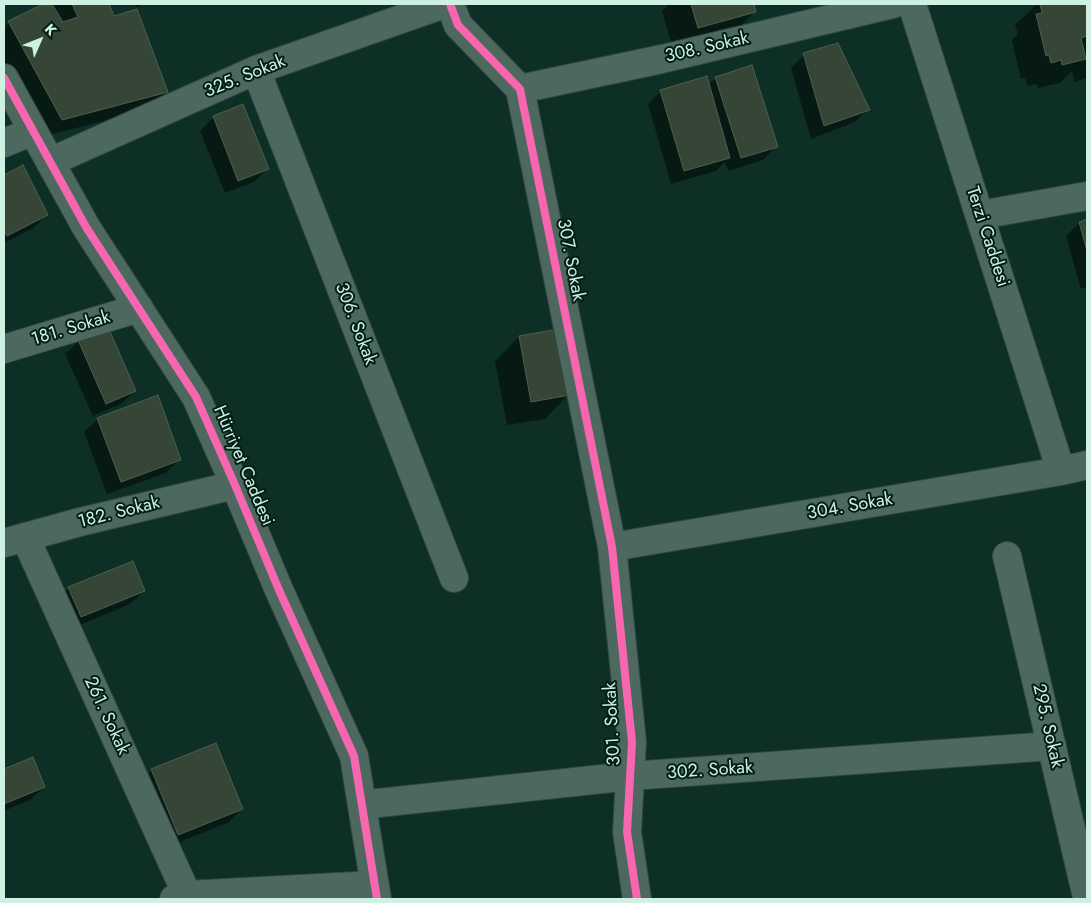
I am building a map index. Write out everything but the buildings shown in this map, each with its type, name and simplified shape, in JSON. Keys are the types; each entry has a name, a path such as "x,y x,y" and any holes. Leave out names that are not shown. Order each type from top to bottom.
{"street":[{"name":"325. Sokak","path":"50,162 256,70 444,4"},
{"path":"450,4 458,25 520,89"},
{"name":"308. Sokak","path":"520,89 662,59 893,4"},
{"name":"Terzi Caddesi","path":"912,4 1061,471"},
{"name":"306. Sokak","path":"256,70 454,578"},
{"name":"Hürriyet Caddesi","path":"4,78 86,228 196,397 279,590 354,756 376,892"},
{"name":"307. Sokak","path":"520,89 612,548"},
{"path":"4,143 33,131"},
{"path":"980,215 1087,196"},
{"name":"181. Sokak","path":"4,349 139,308"},
{"name":"304. Sokak","path":"612,548 1087,465"},
{"name":"182. Sokak","path":"14,540 80,522 235,485"},
{"name":"261. Sokak","path":"14,540 180,897"},
{"name":"301. Sokak","path":"612,548 632,742 627,832 637,899"},
{"name":"295. Sokak","path":"1007,556 1087,897"},
{"name":"302. Sokak","path":"369,804 630,776 1052,746"},
{"path":"180,897 376,892"}],"cycle path":[{"path":"450,4 458,25 520,89 612,547 632,742 627,832 637,899"},
{"path":"4,78 86,227 196,397 279,590 354,756 377,899"}]}
